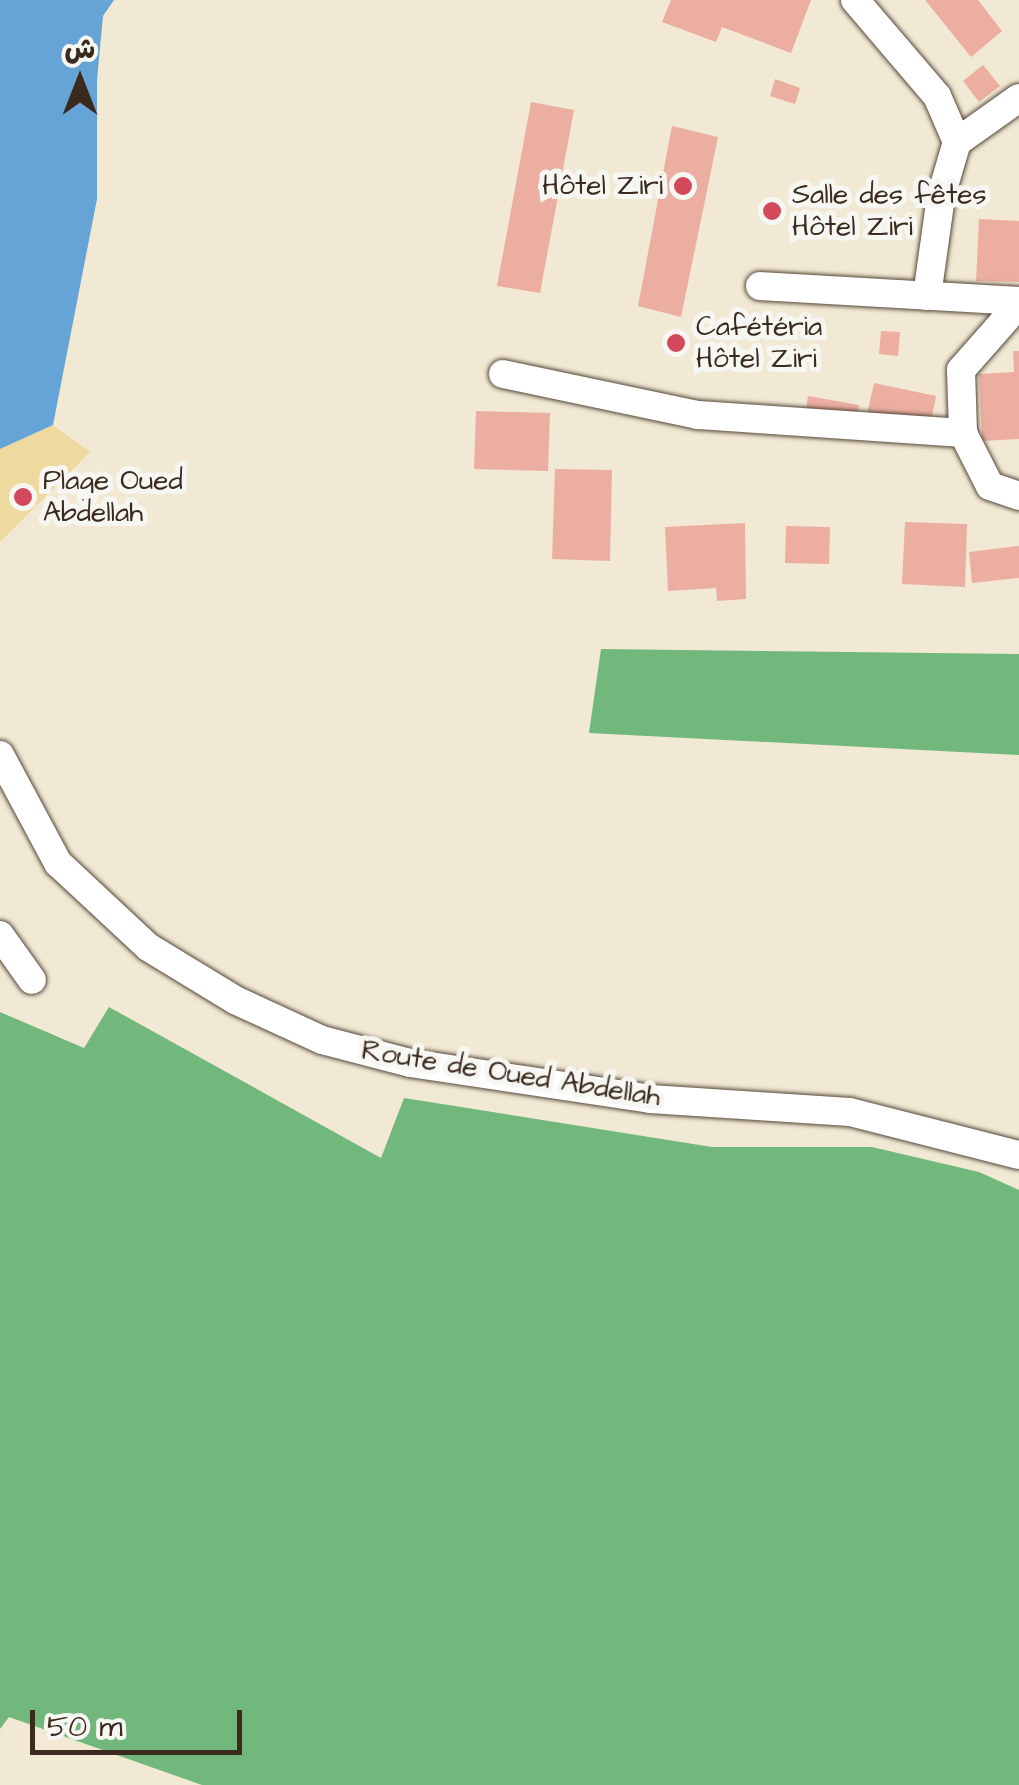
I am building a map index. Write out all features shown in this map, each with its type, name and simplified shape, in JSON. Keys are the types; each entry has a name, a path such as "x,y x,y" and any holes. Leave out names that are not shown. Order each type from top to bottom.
{"street":[{"path":"855,0 937,96 957,142"},
{"path":"926,296 940,196 957,142 1019,98"},
{"path":"760,286 1019,302"},
{"path":"1019,302 961,370 963,433 990,486 1019,496"},
{"path":"503,374 698,415 963,433"},
{"name":"Route de Oued Abdellah","path":"0,756 58,863 148,947 235,1000 322,1040 410,1063 650,1099 850,1112 1019,1155"},
{"path":"0,935 32,980"}],"green space":[{"path":"601,649 1019,654 1019,755 589,733"},
{"path":"109,1007 381,1158 404,1098 712,1147 872,1147 979,1172 1019,1190 1019,1785 202,1785 9,1717 0,1729 0,1012 84,1048"}],"sand":[{"name":"Plage Oued Abdellah","path":"53,425 90,452 0,542 0,449"}],"water":[{"path":"0,0 114,0 103,16 97,80 97,199 53,425 0,449"}],"building":[{"path":"671,0 811,0 791,53 722,27 716,42 662,22"},
{"path":"925,0 978,0 1002,31 971,57"},
{"path":"983,65 1000,86 979,102 963,81"},
{"path":"775,79 800,88 795,104 770,96"},
{"path":"531,102 574,110 540,293 497,286"},
{"path":"672,126 718,137 681,317 638,306"},
{"path":"979,219 1019,221 1019,282 976,281"},
{"path":"881,331 900,332 898,356 879,354"},
{"path":"1013,351 1019,351 1019,439 982,441 979,374 1014,372"},
{"path":"874,383 936,396 927,442 864,429"},
{"path":"808,396 859,405 856,424 805,415"},
{"path":"476,411 550,413 548,471 474,469"},
{"path":"555,469 612,470 610,561 552,559"},
{"path":"905,522 967,524 965,587 902,584"},
{"path":"745,523 746,599 717,601 716,588 668,591 665,527"},
{"path":"786,526 830,527 829,564 785,563"},
{"path":"1019,546 1019,578 972,583 969,552"}],"place":[{"name":"Hôtel Ziri","path":"683,186"},
{"name":"Salle des fêtes Hôtel Ziri","path":"772,211"},
{"name":"Cafétéria Hôtel Ziri","path":"676,343"},
{"name":"Plage Oued Abdellah","path":"23,497"}]}
